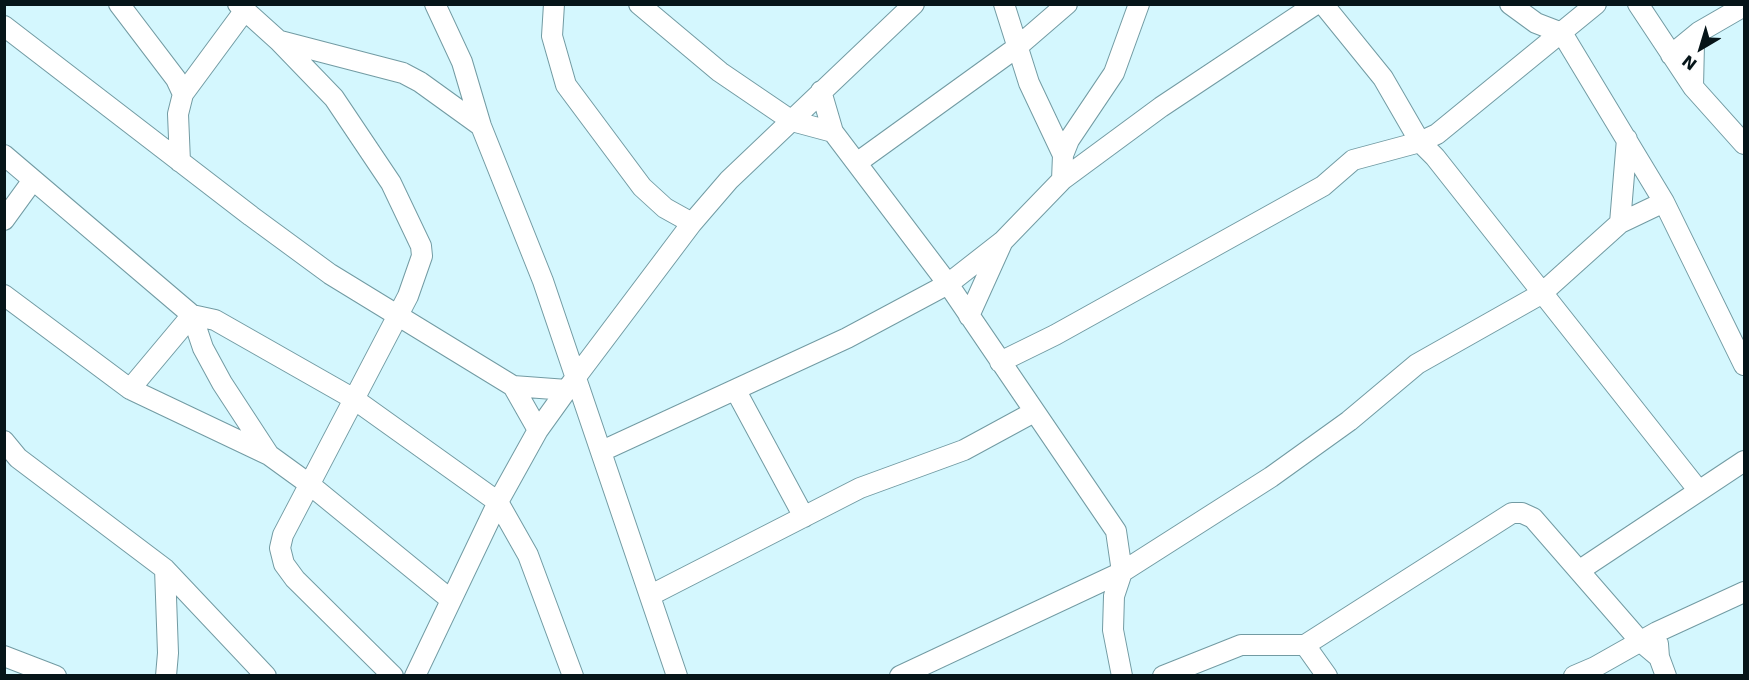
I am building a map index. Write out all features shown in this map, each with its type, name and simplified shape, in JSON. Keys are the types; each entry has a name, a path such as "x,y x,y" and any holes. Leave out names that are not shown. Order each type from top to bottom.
{"street":[{"path":"119,4 176,79 183,94"},
{"path":"435,4 462,62 481,126 543,281 572,384 602,451 676,675"},
{"path":"447,27 450,4"},
{"path":"554,4 552,36 566,85 642,187 665,208 693,224"},
{"path":"639,4 720,72 792,121 833,132"},
{"path":"415,675 498,502 537,430 729,180 914,4"},
{"path":"1004,4 1016,48 1042,114 1063,155"},
{"path":"858,162 1016,48 1067,4"},
{"path":"1062,180 1063,155 1075,129 1114,73 1140,4"},
{"path":"602,451 847,338 948,284 1004,241 1062,180 1161,107 1316,4"},
{"path":"1323,4 1428,138 1435,157 1699,491"},
{"path":"1510,4 1536,23 1562,33 1664,202 1744,365"},
{"path":"1000,362 1054,335 1323,186 1353,160 1428,138 1596,4"},
{"path":"1638,4 1694,87 1744,144"},
{"path":"1671,55 1699,32 1744,6"},
{"path":"180,162 178,114 183,94 241,7 279,41 347,116 390,183 416,231 422,256 408,296 405,321 354,399 283,535 280,548 284,564 295,579 393,675"},
{"path":"4,26 321,267 513,386 537,430"},
{"path":"1694,87 1694,44 1699,32"},
{"path":"279,41 403,73 420,82 481,126"},
{"path":"821,92 833,132 858,162 948,284 1116,531 1122,572 1114,596 1113,630 1122,675"},
{"path":"1620,223 1627,139"},
{"path":"4,155 192,315 214,320 354,399 498,502 528,555 573,675"},
{"path":"4,220 33,180"},
{"path":"900,675 1122,572 1280,471 1349,421 1417,364 1541,294 1620,223 1664,202"},
{"path":"969,316 1004,241"},
{"path":"4,295 130,389 269,455 309,484 451,600"},
{"path":"130,389 192,315"},
{"path":"192,315 203,348 222,383 269,455"},
{"path":"513,386 572,384"},
{"path":"736,391 804,517"},
{"path":"651,595 860,488 964,450 1034,412"},
{"path":"4,441 18,458 165,569 240,651 266,675"},
{"path":"1580,570 1744,462"},
{"path":"1163,675 1241,645 1305,645 1512,513 1522,513 1533,518 1580,570 1649,636 1666,675"},
{"path":"165,569 168,653 166,675"},
{"path":"1574,675 1595,667 1649,636 1744,592"},
{"path":"1305,645 1327,675"},
{"path":"4,656 56,675"}]}
